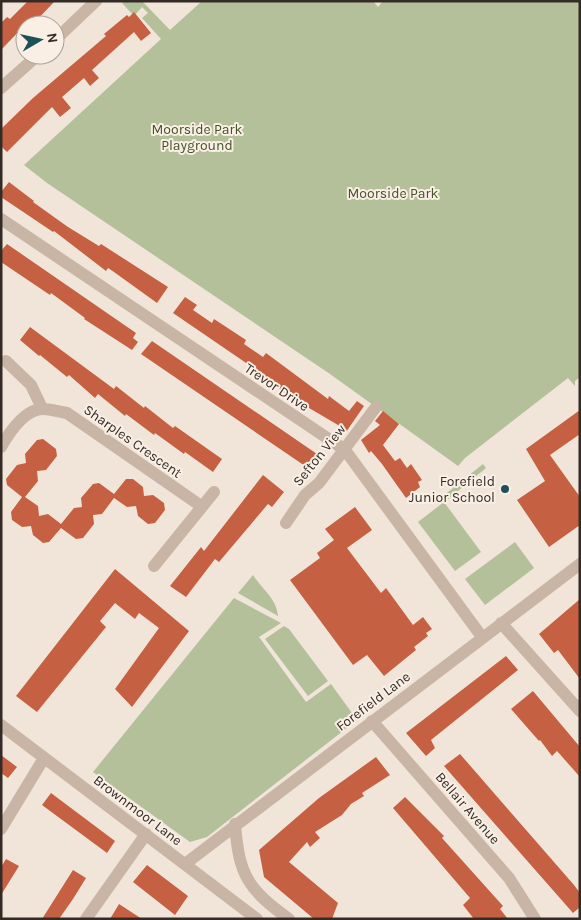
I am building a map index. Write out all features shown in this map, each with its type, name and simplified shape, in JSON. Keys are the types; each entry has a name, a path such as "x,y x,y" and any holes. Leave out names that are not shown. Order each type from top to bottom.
{"street":[{"path":"65,30 96,1"},
{"path":"1,88 27,65"},
{"name":"Trevor Drive","path":"1,219 345,450 482,637"},
{"path":"1,447 8,435 24,417 42,408 31,385 6,360"},
{"name":"Sefton View","path":"286,523 305,495 319,483 376,407"},
{"name":"Sharples Crescent","path":"42,408 67,413 201,506"},
{"path":"154,566 214,492"},
{"name":"Forefield Lane","path":"184,864 580,564"},
{"path":"501,623 580,711"},
{"name":"Bellair Avenue","path":"372,721 509,878 535,919"},
{"name":"Brownmoor Lane","path":"1,725 146,834 251,917"},
{"path":"1,830 44,758"},
{"path":"235,824 237,855 248,882 264,900 289,919"},
{"path":"86,919 146,834"}],"green space":[{"name":"Moorside Park","path":"124,1 142,1 170,30 202,1 373,1 378,7 383,1 580,1 580,377 575,381 575,386 568,378 465,458 458,466 330,374 47,183 24,165 161,39 142,18 148,13 142,7 134,16 122,3"},
{"path":"483,464 486,468 447,500 443,496"},
{"path":"444,502 481,552 455,571 418,522"},
{"path":"515,542 534,568 485,605 465,579"},
{"path":"253,575 272,599 278,616 238,593"},
{"path":"234,598 281,623 259,637 306,702 331,684 357,720 207,837 190,842 93,772"},
{"path":"284,626 289,629 328,681 308,696 265,639"}],"building":[{"path":"28,1 55,1 42,15 15,15 15,35 1,50 1,23 7,17 10,19"},
{"path":"134,12 151,33 141,41 134,32 92,70 99,78 90,86 84,78 62,97 71,108 60,117 52,107 7,152 1,146 1,129 33,98 106,36 104,34 127,15 129,17"},
{"path":"9,182 68,227 99,246 101,244 168,287 157,303 108,268 106,271 54,231 1,197 1,192"},
{"path":"7,244 136,333 133,338 138,342 132,350 84,319 51,293 50,295 1,262 1,251"},
{"path":"185,297 197,305 193,310 212,323 214,319 246,340 244,344 263,357 266,353 328,399 329,396 349,411 357,401 364,406 346,432 338,425 292,398 275,385 277,384 173,313"},
{"path":"30,327 114,389 116,386 173,428 175,426 222,459 213,472 155,433 154,435 126,414 125,416 98,394 95,398 69,375 67,377 39,356 20,340"},
{"path":"152,341 317,454 308,468 141,354"},
{"path":"580,410 580,434 550,455 580,497 580,525 549,547 517,500 545,481 526,449"},
{"path":"383,411 399,424 383,445 395,461 400,458 407,468 411,464 422,480 418,482 420,487 406,498 382,464 371,451 369,453 361,440 380,425 375,421"},
{"path":"43,439 56,449 57,456 46,470 37,471 38,481 25,497 38,506 39,516 48,514 61,524 74,508 82,507 81,498 93,484 99,483 114,494 126,479 133,479 143,487 144,496 153,495 164,503 165,510 155,523 148,524 138,516 136,506 127,507 114,498 102,514 93,515 94,524 83,538 76,539 61,528 49,542 43,543 33,535 31,526 22,527 12,520 11,512 22,497 7,485 6,479 17,465 26,463 25,454 37,440"},
{"path":"263,475 284,492 272,507 268,504 219,562 215,559 186,597 170,586 201,547 204,551"},
{"path":"355,507 372,530 347,548 381,593 386,588 413,625 423,617 432,629 426,633 428,636 414,647 416,650 384,676 367,655 353,665 290,580 320,558 317,553 334,540 325,529"},
{"path":"115,569 189,631 132,707 115,689 159,628 139,613 135,619 115,603 100,621 106,627 37,712 16,696"},
{"path":"580,599 580,679 558,650 554,653 539,634"},
{"path":"506,656 518,670 431,740 435,748 426,756 406,733"},
{"path":"533,691 580,747 580,777 557,751 552,756 511,709"},
{"path":"460,754 580,893 580,907 573,913 444,766"},
{"path":"1,755 17,767 8,778 1,773"},
{"path":"376,757 390,775 362,793 364,796 351,804 342,815 315,832 320,838 310,847 307,842 289,862 338,903 332,919 314,919 264,877 259,850 319,798"},
{"path":"51,793 115,841 107,853 42,805"},
{"path":"405,797 444,836 442,838 503,906 500,909 508,919 474,919 463,905 470,898 393,808"},
{"path":"6,859 19,866 1,895 1,867"},
{"path":"147,865 188,896 175,915 133,882"},
{"path":"73,870 86,878 73,899 59,919 42,919"},
{"path":"119,904 142,919 110,919"}],"place":[{"name":"Forefield Junior School","path":"505,489"}],"park label":[{"name":"Moorside Park Playground","path":"197,138"}]}
